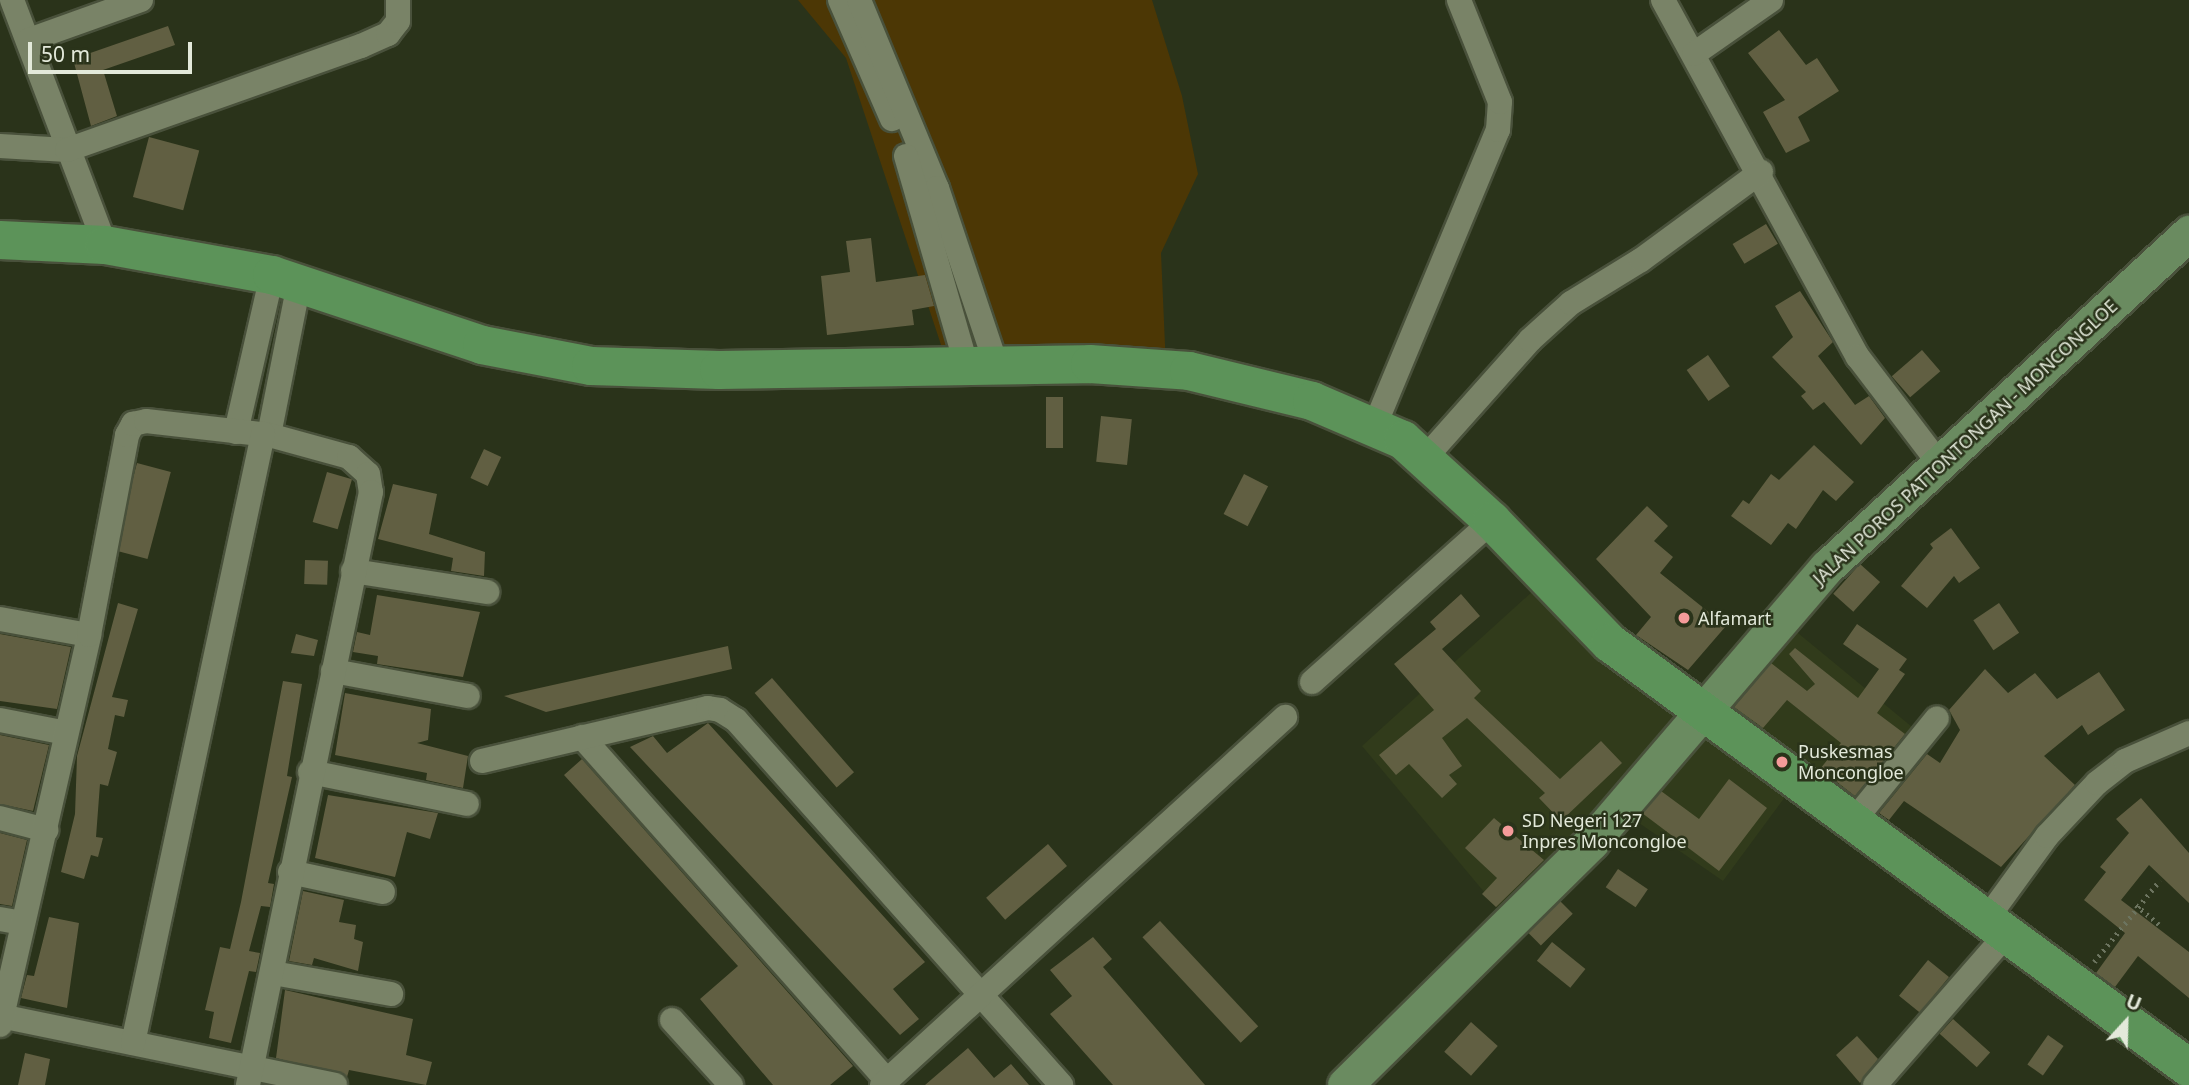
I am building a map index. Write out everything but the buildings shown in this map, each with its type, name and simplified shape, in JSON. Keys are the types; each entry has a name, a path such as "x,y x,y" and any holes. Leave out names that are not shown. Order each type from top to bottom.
{"main road":[{"path":"0,240 105,245 286,279 460,339 591,366 719,370 981,364 1189,371 1312,401 1375,425 1425,458 1492,521 1610,643 1699,713 2189,1068"}],"street":[{"path":"12,0 105,245"},
{"path":"29,40 141,0"},
{"path":"0,146 67,150 388,34 398,21 398,0"},
{"path":"840,0 918,186 981,364"},
{"path":"859,0 932,176 981,364"},
{"path":"1375,425 1498,130 1500,102 1459,0"},
{"path":"1663,0 1761,172 1858,357 1938,462"},
{"path":"1694,54 1771,0"},
{"path":"1425,458 1530,340 1571,303 1641,260 1761,172"},
{"name":"JALAN POROS PATTONTONGAN - MONCONGLOE","path":"1345,1085 1504,933 1827,566 2189,233"},
{"path":"236,432 286,279"},
{"path":"133,1043 266,435 286,279"},
{"path":"250,1076 273,972 310,772 372,492 368,474 349,457 266,435 158,421 133,424 123,449 89,635 46,830 11,921 1,1019 133,1043 250,1076 335,1085"},
{"path":"1312,682 1492,521"},
{"path":"353,571 487,592"},
{"path":"0,619 89,635"},
{"path":"333,671 468,696"},
{"path":"482,761 708,708 728,715 1061,1085"},
{"path":"582,737 885,1083 1285,717"},
{"path":"1851,824 1937,718"},
{"path":"0,720 66,733"},
{"path":"1875,1085 1996,928 2047,836 2097,783 2125,761 2189,733"},
{"path":"310,772 467,804"},
{"path":"0,818 46,830"},
{"path":"290,872 383,892"},
{"path":"273,972 391,994"},
{"path":"672,1020 732,1085"}],"path":[{"path":"2077,985 2136,905 2160,880"},
{"path":"2136,905 2160,925"}],"shaded area":[{"path":"798,0 1152,0 1182,96 1198,174 1161,253 1166,368 951,375 846,58"},
{"name":"SD Negeri 127 Inpres Moncongloe","path":"1533,591 1681,722 1505,917 1362,746"},
{"name":"Puskesmas Moncongloe","path":"1787,624 1917,731 1840,832 1788,793 1723,881 1626,814"}],"place":[{"name":"Alfamart","path":"1684,618"},
{"name":"Puskesmas Moncongloe","path":"1782,762"},
{"name":"SD Negeri 127 Inpres Moncongloe","path":"1508,831"}]}
